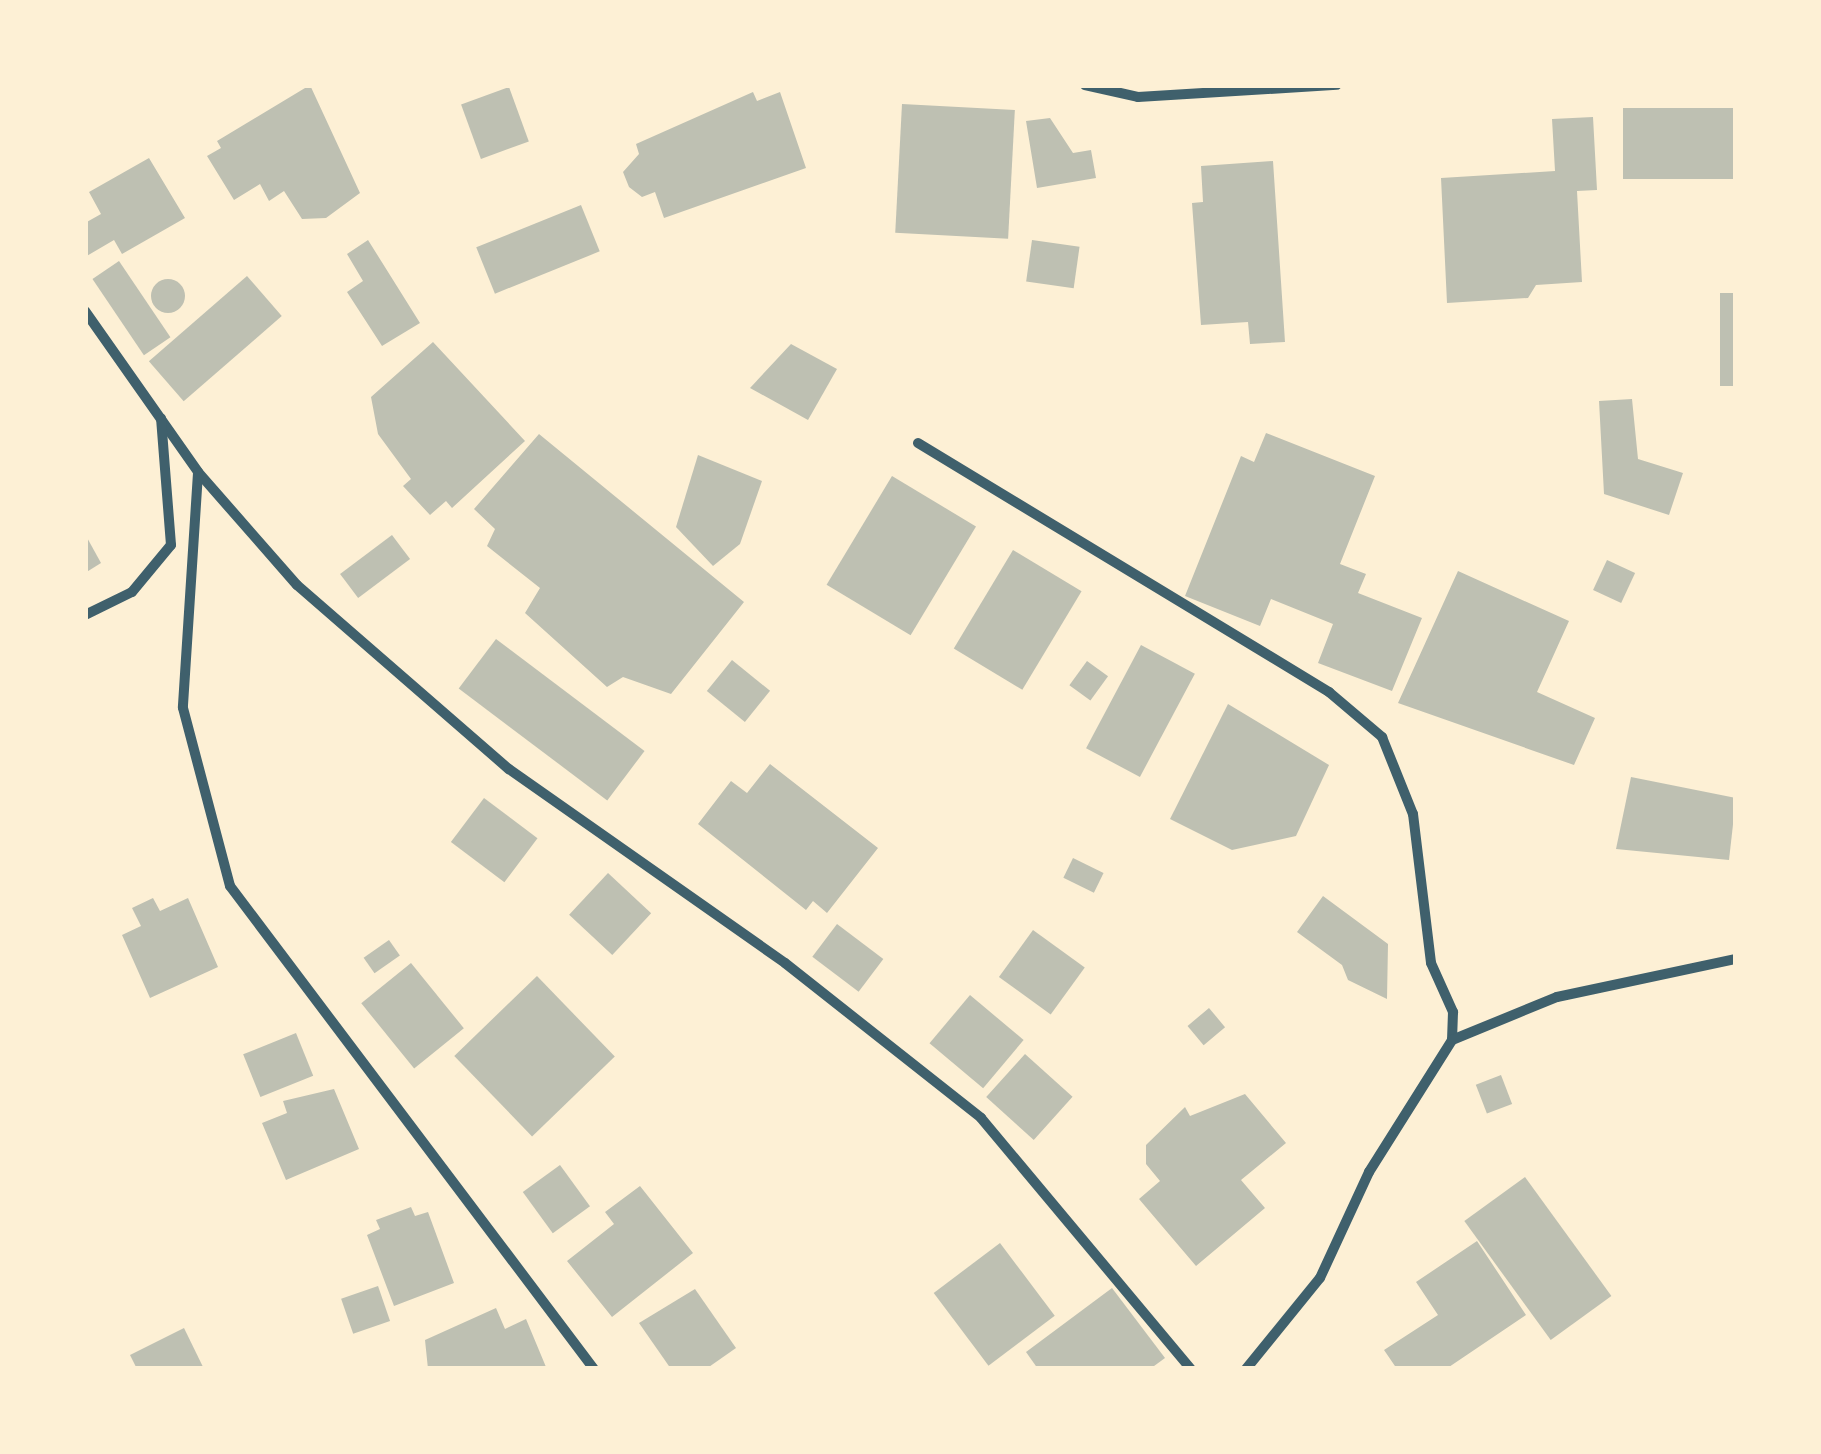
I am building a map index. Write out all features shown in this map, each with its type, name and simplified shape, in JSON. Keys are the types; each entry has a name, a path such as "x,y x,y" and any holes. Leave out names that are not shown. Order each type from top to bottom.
{"street":[{"path":"1085,85 1138,97 1337,85"},
{"path":"85,310 198,472 381,664 980,1118 1191,1369"},
{"path":"85,615 132,592 171,545 162,417"},
{"path":"918,443 1330,692 1382,736 1413,814 1431,963 1453,1012 1452,1040 1369,1172 1320,1278 1246,1369"},
{"path":"198,472 183,708 230,886 594,1369"},
{"path":"1452,1040 1557,998 1736,959"}],"building":[{"path":"310,85 360,193 326,218 302,219 284,191 269,201 260,184 234,200 207,156 221,148 217,141"},
{"path":"509,87 529,142 481,159 461,104"},
{"path":"753,92 757,101 780,92 806,168 664,218 655,192 642,197 629,187 623,172 639,154 636,144"},
{"path":"902,104 1015,110 1008,239 895,233"},
{"path":"1623,108 1736,108 1736,179 1623,179"},
{"path":"1593,117 1597,190 1577,191 1582,282 1536,285 1528,298 1447,303 1441,178 1555,171 1552,119"},
{"path":"1050,118 1073,153 1091,150 1096,178 1037,188 1026,121"},
{"path":"149,158 185,218 122,254 114,240 85,257 85,223 101,214 89,192"},
{"path":"1273,161 1285,342 1250,344 1248,322 1201,325 1192,203 1203,202 1201,166"},
{"path":"581,205 600,251 495,294 476,247"},
{"path":"368,240 420,323 382,346 347,292 363,281 347,254"},
{"path":"1032,240 1080,247 1074,288 1026,282"},
{"path":"119,261 170,337 144,355 92,279"},
{"path":"247,276 282,316 184,401 149,361"},
{"path":"168,279 180,284 185,296 180,308 168,313 156,308 151,296 156,284"},
{"path":"1720,293 1736,293 1736,386 1720,386"},
{"path":"433,342 525,441 452,508 446,501 430,515 403,486 411,479 378,434 371,397"},
{"path":"791,344 837,369 808,420 750,388"},
{"path":"1632,399 1638,459 1683,473 1669,515 1604,494 1599,401"},
{"path":"1266,433 1375,476 1340,564 1366,574 1358,593 1422,618 1392,691 1318,663 1333,624 1271,599 1260,626 1185,596 1241,456 1254,462"},
{"path":"539,434 744,602 671,694 623,677 607,687 525,613 540,588 487,546 495,529 474,509"},
{"path":"698,455 762,481 740,544 713,566 676,527"},
{"path":"892,476 976,526 911,635 827,585"},
{"path":"85,534 101,563 85,573"},
{"path":"392,535 410,559 358,598 340,574"},
{"path":"1013,550 1082,591 1022,690 954,649"},
{"path":"1607,560 1635,573 1621,603 1593,590"},
{"path":"1458,571 1569,621 1537,692 1595,718 1574,765 1398,703"},
{"path":"496,639 645,751 607,800 459,689"},
{"path":"1141,645 1195,674 1140,777 1086,748"},
{"path":"732,660 770,691 745,722 707,691"},
{"path":"1087,661 1108,676 1090,701 1069,685"},
{"path":"1228,704 1329,765 1296,836 1232,850 1170,819"},
{"path":"770,764 878,848 827,913 813,901 806,910 698,824 731,781 747,793"},
{"path":"1631,777 1736,798 1729,860 1616,849"},
{"path":"484,798 538,838 504,882 451,842"},
{"path":"1073,858 1104,873 1094,893 1063,878"},
{"path":"608,873 651,913 612,955 569,915"},
{"path":"1323,896 1388,944 1387,999 1348,980 1342,965 1297,932"},
{"path":"153,898 160,911 188,898 218,967 150,998 122,935 141,926 132,908"},
{"path":"837,924 883,959 859,992 812,957"},
{"path":"1033,930 1085,968 1051,1015 999,977"},
{"path":"389,940 400,956 375,973 364,958"},
{"path":"411,963 464,1028 414,1069 361,1003"},
{"path":"537,976 615,1057 532,1136 454,1056"},
{"path":"970,995 1024,1040 983,1088 930,1043"},
{"path":"1209,1008 1225,1027 1204,1045 1188,1026"},
{"path":"296,1033 313,1076 260,1097 243,1054"},
{"path":"1025,1054 1073,1097 1034,1140 986,1097"},
{"path":"1501,1075 1512,1104 1487,1114 1476,1085"},
{"path":"334,1089 359,1149 286,1180 262,1123 287,1113 283,1101"},
{"path":"1245,1094 1286,1143 1241,1180 1265,1208 1196,1266 1139,1199 1160,1181 1146,1164 1146,1145 1185,1107 1190,1116"},
{"path":"560,1165 590,1206 553,1233 523,1192"},
{"path":"1525,1177 1611,1296 1551,1340 1464,1221"},
{"path":"640,1186 693,1253 612,1317 567,1261 614,1224 605,1212"},
{"path":"411,1207 415,1216 428,1212 454,1283 394,1306 367,1235 380,1229 376,1220"},
{"path":"1477,1241 1526,1315 1446,1369 1397,1369 1384,1350 1438,1315 1416,1282"},
{"path":"1000,1243 1055,1316 988,1366 934,1293"},
{"path":"378,1286 390,1321 353,1334 341,1299"},
{"path":"1112,1288 1165,1358 1150,1369 1038,1369 1026,1352"},
{"path":"695,1289 736,1348 706,1369 671,1369 639,1323"},
{"path":"496,1308 505,1329 526,1319 546,1367 428,1369 425,1340"},
{"path":"184,1328 204,1369 137,1369 130,1355"}]}
